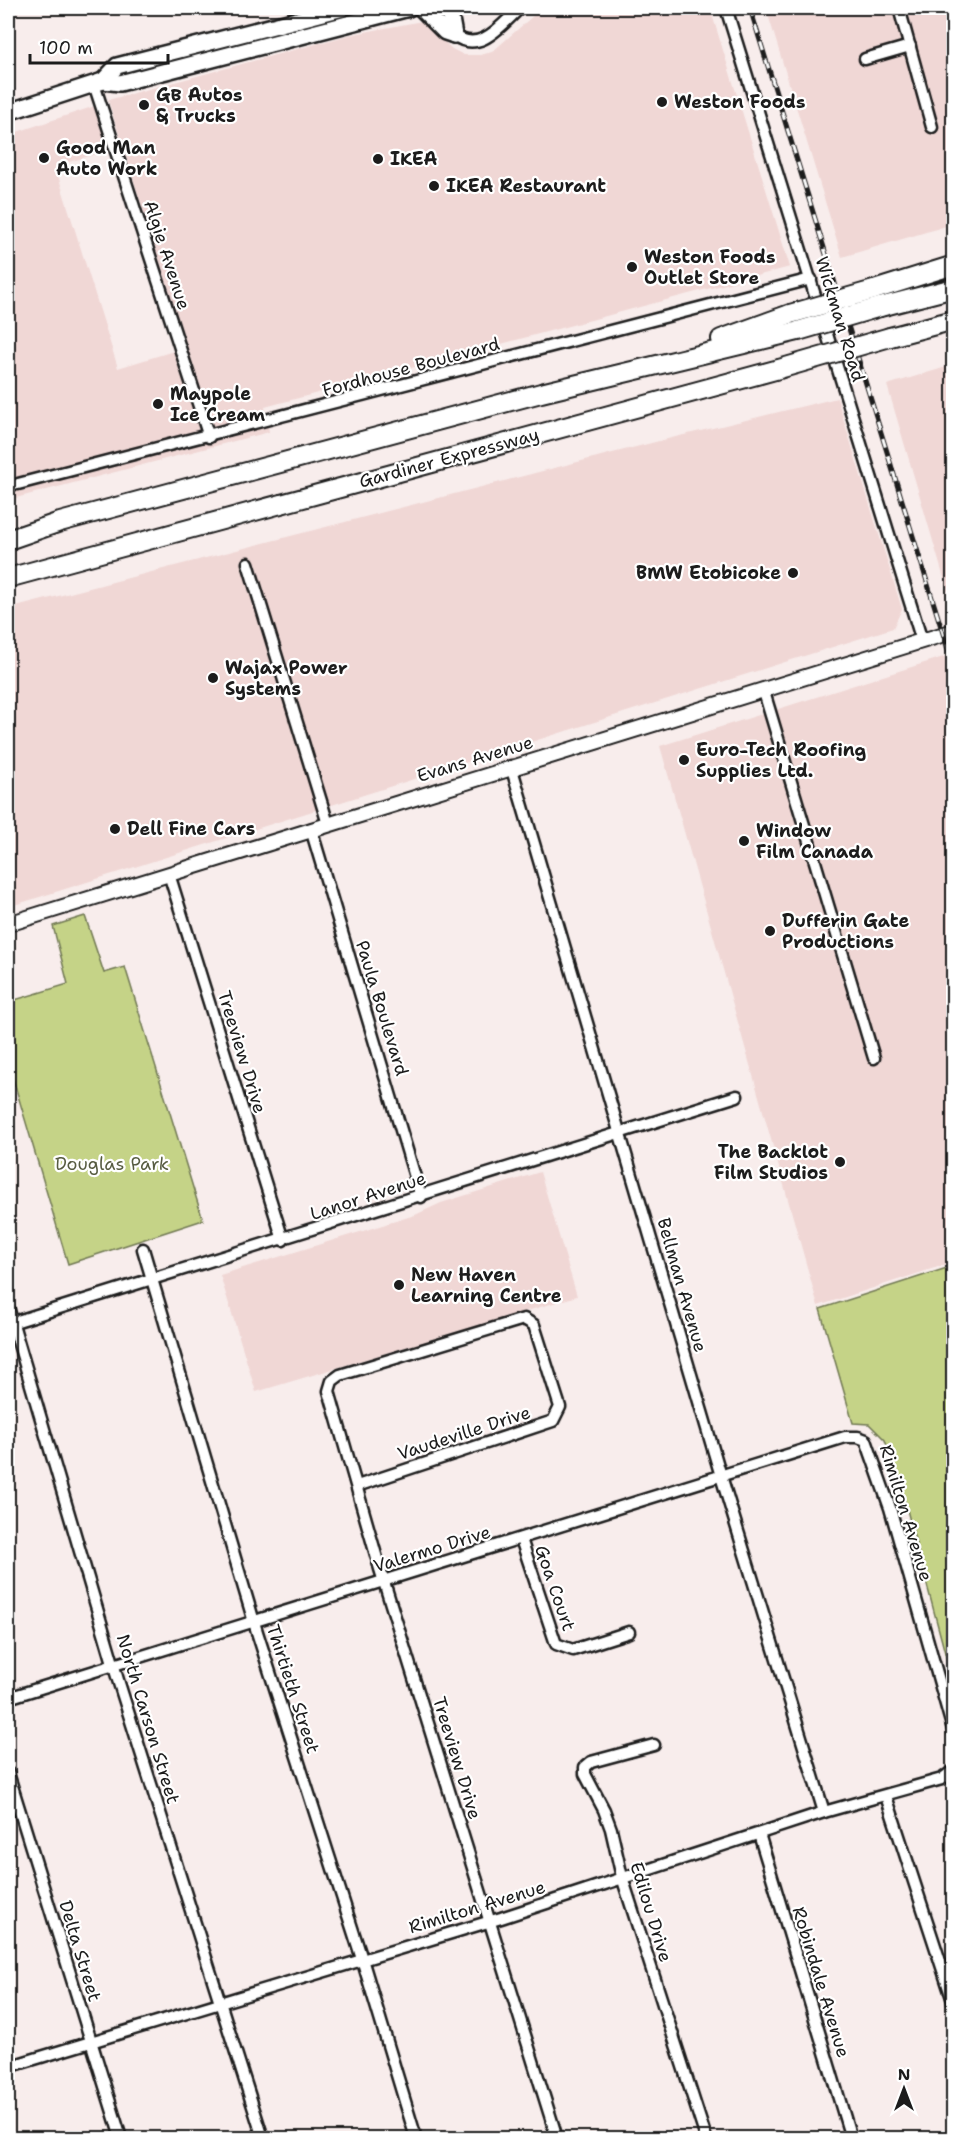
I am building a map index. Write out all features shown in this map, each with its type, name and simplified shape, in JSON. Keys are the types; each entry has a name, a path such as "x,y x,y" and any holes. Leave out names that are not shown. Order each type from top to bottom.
{"highway":[{"path":"8,540 60,522 652,365 794,322 874,290 954,265"},
{"path":"794,322 880,308 954,288"},
{"name":"Gardiner Expressway","path":"8,578 954,320"},
{"name":"Gardiner Expressway","path":"890,338 954,325"},
{"path":"8,528 60,522"}],"main road":[{"path":"98,82 117,66 343,8"},
{"path":"8,112 98,82 120,83 410,8"},
{"path":"421,8 445,32 454,35 449,8"},
{"name":"Evans Avenue","path":"8,924 511,766 764,692 954,631"}],"street":[{"path":"454,35 469,43 480,41 495,31 520,8"},
{"name":"Wickman Road","path":"726,8 922,641"},
{"path":"899,8 932,127"},
{"path":"865,59 910,46"},
{"name":"Algie Avenue","path":"98,82 209,436"},
{"name":"Fordhouse Boulevard","path":"18,484 811,279"},
{"path":"248,564 328,824"},
{"path":"764,692 874,1058"},
{"name":"Bellman Avenue","path":"511,766 721,1476 824,1812"},
{"name":"Paula Boulevard","path":"311,829 421,1197"},
{"name":"Treeview Drive","path":"169,874 283,1240"},
{"name":"Lanor Avenue","path":"10,1324 421,1197 737,1096"},
{"name":"Thirtieth Street","path":"143,1249 254,1622 362,1959 416,2139"},
{"name":"North Carson Street","path":"8,1307 10,1324 114,1665 263,2139"},
{"name":"Vaudeville Drive","path":"329,1386 340,1375 524,1319 534,1325 560,1407 553,1421 357,1485"},
{"name":"Treeview Drive","path":"329,1386 329,1396 384,1582 557,2139"},
{"name":"Valermo Drive","path":"8,1698 845,1437 858,1437 866,1440"},
{"name":"Rimilton Avenue","path":"866,1440 890,1508 954,1733"},
{"name":"Goa Court","path":"521,1539 556,1644 573,1650 629,1632"},
{"name":"Edilou Drive","path":"654,1745 591,1762 585,1767 588,1782 608,1820 622,1877 706,2139"},
{"name":"Rimilton Avenue","path":"8,2067 490,1921 824,1812 942,1779 954,1770"},
{"name":"Delta Street","path":"8,1773 121,2139"},
{"path":"885,1796 954,2004"},
{"name":"Robindale Avenue","path":"759,1834 851,2139"}],"shaded area":[{"path":"542,8 710,8 790,267 265,407 269,432 8,500 8,135 98,105 114,149 55,166 118,368 187,347 108,100 349,35 422,21 452,49 464,55 480,55 492,52"},
{"path":"766,8 953,8 953,224 842,257"},
{"path":"954,365 953,609 887,385"},
{"path":"837,398 902,609 893,628 8,907 8,609 663,440"},
{"path":"953,654 953,1262 818,1306 660,746"},
{"name":"New Haven Learning Centre","path":"540,1172 577,1296 256,1392 220,1275 415,1215 441,1203"}],"green space":[{"name":"Douglas Park","path":"85,916 104,973 125,967 203,1220 68,1264 8,1062 8,1002 68,984 53,926"},
{"path":"954,1266 953,1683 902,1491 885,1440 869,1424 853,1423 820,1309"}],"railway":[{"path":"750,8 954,669"}],"place":[{"name":"Weston Foods","path":"662,102"},
{"name":"GB Autos & Trucks","path":"144,105"},
{"name":"Good Man Auto Work","path":"44,158"},
{"name":"IKEA","path":"378,159"},
{"name":"IKEA Restaurant","path":"434,186"},
{"name":"Weston Foods Outlet Store","path":"632,267"},
{"name":"Maypole Ice Cream","path":"158,404"},
{"name":"BMW Etobicoke","path":"793,573"},
{"name":"Wajax Power Systems","path":"213,678"},
{"name":"Euro-Tech Roofing Supplies Ltd.","path":"684,760"},
{"name":"Dell Fine Cars","path":"115,829"},
{"name":"Window Film Canada","path":"744,841"},
{"name":"Dufferin Gate Productions","path":"770,931"},
{"name":"The Backlot Film Studios","path":"840,1162"},
{"name":"New Haven Learning Centre","path":"399,1285"}]}
